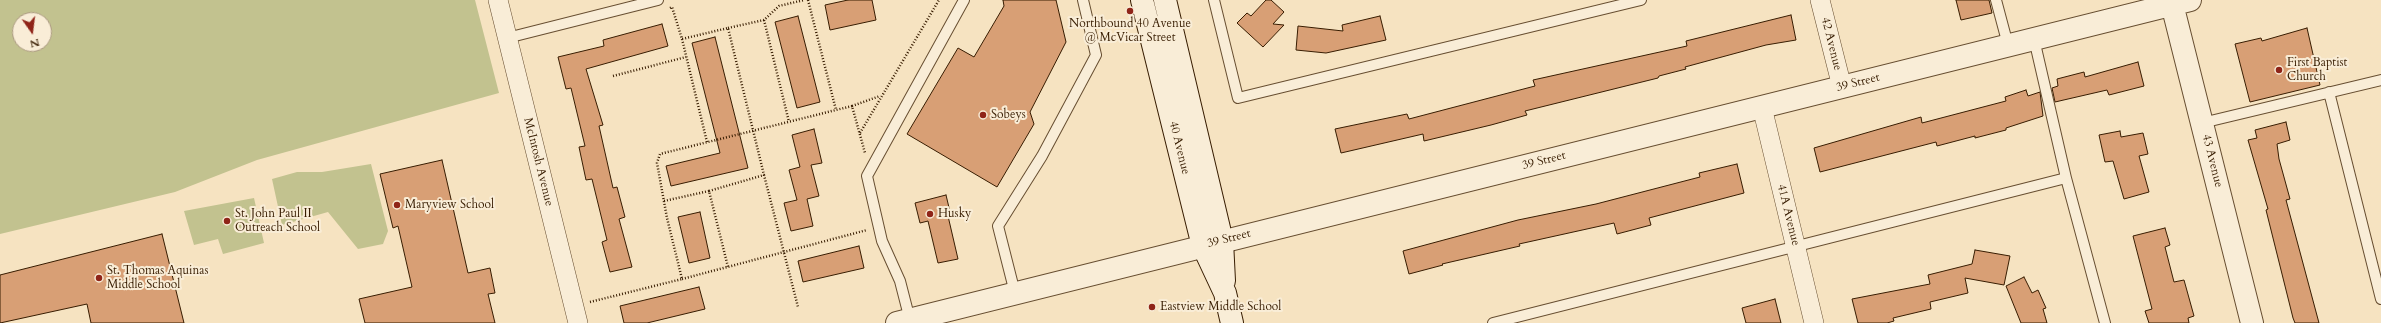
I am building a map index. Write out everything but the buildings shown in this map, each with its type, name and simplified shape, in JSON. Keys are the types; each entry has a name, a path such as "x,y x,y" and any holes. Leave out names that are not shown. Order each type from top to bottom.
{"street":[{"name":"McIntosh Avenue","path":"498,0 578,323"},
{"name":"40 Avenue","path":"1142,0 1213,244 1232,323"},
{"name":"40 Avenue","path":"1165,0 1213,244"},
{"name":"42 Avenue","path":"1820,0 1842,87"},
{"name":"39 Street","path":"904,321 2008,46 2177,2"},
{"name":"43 Avenue","path":"2177,2 2202,123 2252,323"},
{"name":"41A Avenue","path":"1762,107 1814,323"}],"lane":[{"path":"507,38 658,0"},
{"path":"904,321 900,281 882,240 867,176 964,0"},
{"path":"1015,293 998,226 1038,162 1096,55 1084,0"},
{"path":"1214,0 1238,98 1641,0"},
{"path":"1996,0 2008,46"},
{"path":"2034,39 2066,178 2105,323"},
{"path":"2202,123 2381,80"},
{"path":"2329,92 2381,299"},
{"path":"1492,323 2066,178"},
{"path":"1535,312 1538,323"}],"path":[{"path":"682,39 764,20 779,6 804,0"},
{"path":"808,0 836,110"},
{"path":"860,134 881,96 939,0"},
{"path":"665,9 672,7 682,39 706,142"},
{"path":"764,20 789,122"},
{"path":"728,28 798,307"},
{"path":"613,76 686,58"},
{"path":"682,279 657,164 660,154 753,132 852,106 881,96"},
{"path":"852,106 870,171"},
{"path":"664,201 709,191 764,175"},
{"path":"709,191 728,266"},
{"path":"590,302 879,227"}],"green space":[{"path":"0,0 475,0 499,93 257,160 175,192 0,234"},
{"path":"371,164 388,231 383,244 358,249 328,212 282,225 272,179 297,172 322,172"},
{"path":"254,198 264,243 223,254 218,239 194,245 184,211"}],"place":[{"name":"Northbound 40 Avenue @ McVicar Street","path":"1130,11"},
{"name":"First Baptist Church","path":"2279,70"},
{"name":"Sobeys","path":"983,115"},
{"name":"Maryview School","path":"397,205"},
{"name":"Husky","path":"930,214"},
{"name":"St. John Paul II Outreach School","path":"227,221"},
{"name":"St. Thomas Aquinas Middle School","path":"99,278"},
{"name":"Eastview Middle School","path":"1152,307"}]}
